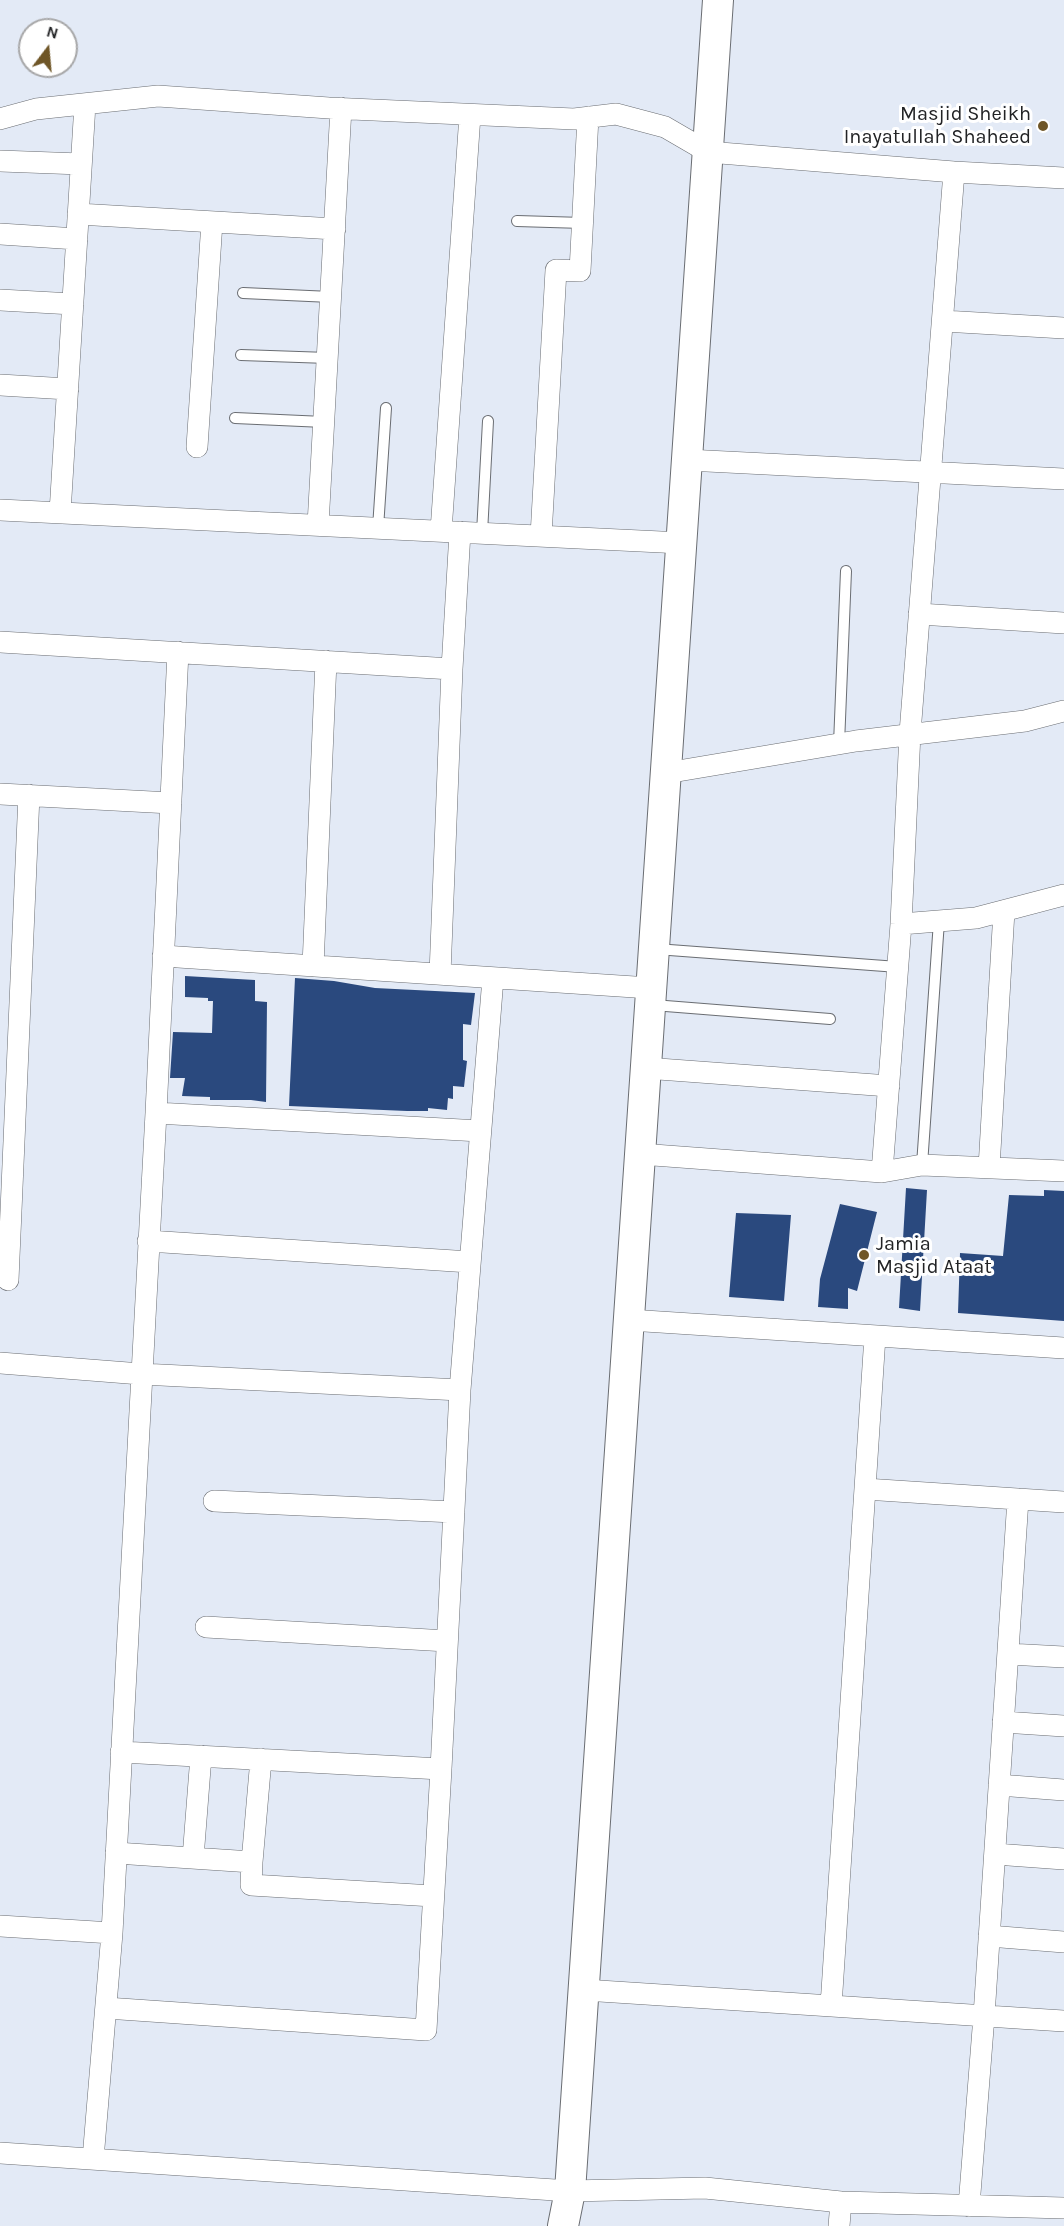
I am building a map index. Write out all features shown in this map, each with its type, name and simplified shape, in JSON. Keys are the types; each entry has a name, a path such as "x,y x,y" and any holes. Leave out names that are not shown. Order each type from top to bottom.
{"street":[{"path":"563,2226 570,2191 584,1990 718,0"},
{"path":"0,119 36,109 158,96 341,108 574,119 616,114 665,127 708,152 954,172 1064,178"},
{"path":"60,513 85,104"},
{"path":"318,525 341,108"},
{"path":"440,974 452,669 450,532 470,114"},
{"path":"541,536 555,270 580,270 588,117"},
{"path":"0,161 81,164"},
{"path":"882,1172 901,924 910,733 954,172"},
{"path":"78,214 335,229"},
{"path":"197,447 212,222"},
{"path":"0,234 77,239"},
{"path":"0,300 73,304"},
{"path":"943,321 1064,328"},
{"path":"0,385 68,389"},
{"path":"687,460 1064,479"},
{"path":"0,510 682,543"},
{"path":"919,614 1064,623"},
{"path":"0,642 452,669"},
{"path":"93,2159 112,1933 178,652"},
{"path":"313,966 326,661"},
{"path":"666,773 910,733 1025,721 1064,711"},
{"path":"0,794 171,803"},
{"path":"8,1280 29,795"},
{"path":"901,924 976,918 1064,895"},
{"path":"989,1168 1004,911"},
{"path":"163,956 493,978 650,997"},
{"path":"106,2008 426,2030 460,1390 493,978"},
{"path":"645,1068 889,1086"},
{"path":"156,1113 480,1131"},
{"path":"640,1154 882,1172 922,1165 1064,1171"},
{"path":"148,1241 470,1262"},
{"path":"629,1320 1064,1348"},
{"path":"831,2006 875,1336"},
{"path":"0,1363 141,1374 460,1390"},
{"path":"865,1489 1064,1502"},
{"path":"969,2206 984,2016 1018,1499"},
{"path":"214,1501 454,1512"},
{"path":"206,1627 447,1641"},
{"path":"1008,1654 1064,1658"},
{"path":"1003,1722 1064,1726"},
{"path":"121,1752 441,1769"},
{"path":"193,1858 201,1756"},
{"path":"261,1759 251,1885 433,1896"},
{"path":"999,1785 1064,1790"},
{"path":"116,1853 252,1862"},
{"path":"994,1854 1064,1859"},
{"path":"0,1926 112,1933"},
{"path":"989,1936 1064,1942"},
{"path":"584,1990 1064,2021"},
{"path":"0,2153 570,2191 705,2188 841,2202 1064,2208"},
{"path":"839,2226 841,2202"}],"lane":[{"path":"517,221 582,223"},
{"path":"243,293 331,297"},
{"path":"242,355 328,358"},
{"path":"378,528 386,408"},
{"path":"235,418 324,422"},
{"path":"482,533 488,421"},
{"path":"839,744 846,571"},
{"path":"922,1165 939,921"},
{"path":"653,949 898,967"},
{"path":"650,997 830,1019"}],"shaded area":[{"path":"0,0 1064,0 1064,2226 0,2226"}],"building":[{"path":"185,976 255,980 255,1001 267,1002 266,1102 210,1100 210,1097 182,1096 185,1078 170,1078 173,1032 212,1033 213,1001 208,1001 208,998 185,997"},
{"path":"295,978 334,981 375,988 475,993 471,1025 463,1024 463,1060 467,1061 464,1087 453,1086 453,1099 448,1098 447,1110 428,1108 428,1111 407,1111 289,1106"},
{"path":"906,1188 927,1190 920,1311 899,1308"},
{"path":"1044,1190 1064,1191 1064,1321 958,1313 960,1253 1003,1256 1009,1195 1044,1196"},
{"path":"840,1204 877,1212 857,1291 848,1288 848,1309 818,1307 820,1279"},
{"path":"736,1213 791,1215 784,1301 729,1297"}],"place":[{"name":"Masjid Sheikh Inayatullah Shaheed","path":"1043,126"},
{"name":"Jamia Masjid Ataat","path":"864,1255"}]}
